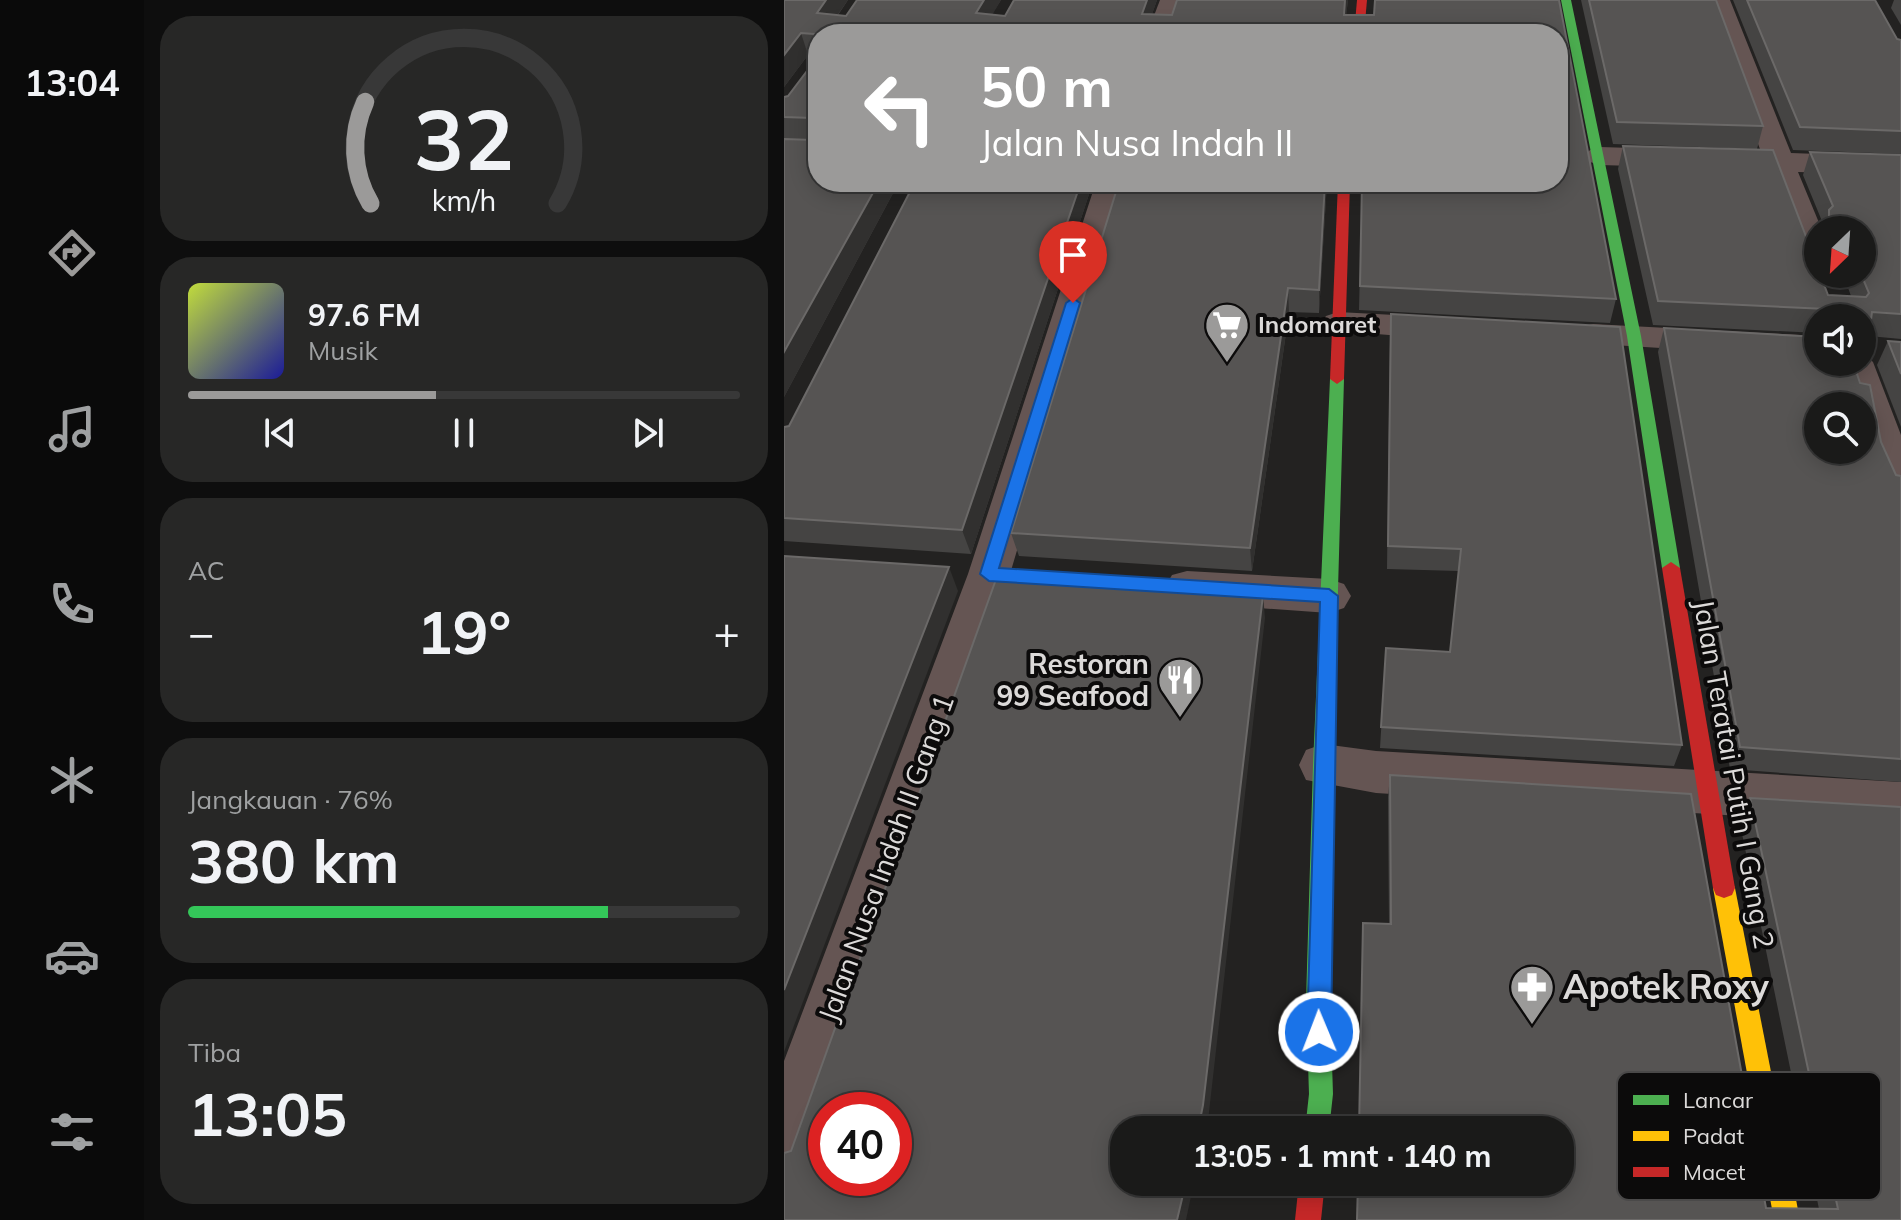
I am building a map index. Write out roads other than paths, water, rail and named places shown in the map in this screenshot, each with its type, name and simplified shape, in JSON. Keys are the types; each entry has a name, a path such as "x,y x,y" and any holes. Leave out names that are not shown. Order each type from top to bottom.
{"street":[{"path":"1164,24 1172,0"},
{"path":"1360,24 1362,0"},
{"name":"Jalan Teratai Putih I Gang 2","path":"1566,0 1634,336 1706,793 1759,1072"},
{"path":"1718,0 1804,224"},
{"path":"1600,156 1901,166"},
{"name":"Jalan Nusa Indah II Gang 1","path":"784,1142 989,574 1108,192"},
{"path":"1319,1116 1323,765 1344,192"},
{"path":"1338,323 1491,331"},
{"path":"1554,333 1804,346"},
{"path":"1873,376 1901,487"},
{"path":"1145,584 1329,596"},
{"path":"1323,765 1376,772 1901,804"},
{"path":"1308,1220 1311,1196"},
{"name":"Jalan Teratai Putih I Gang 2","path":"1783,1200 1787,1220"}],"place":[{"name":"Indomaret","path":"1227,364"},
{"name":"Restoran 99 Seafood","path":"1180,719"},
{"name":"Apotek Roxy","path":"1532,1026"}]}
